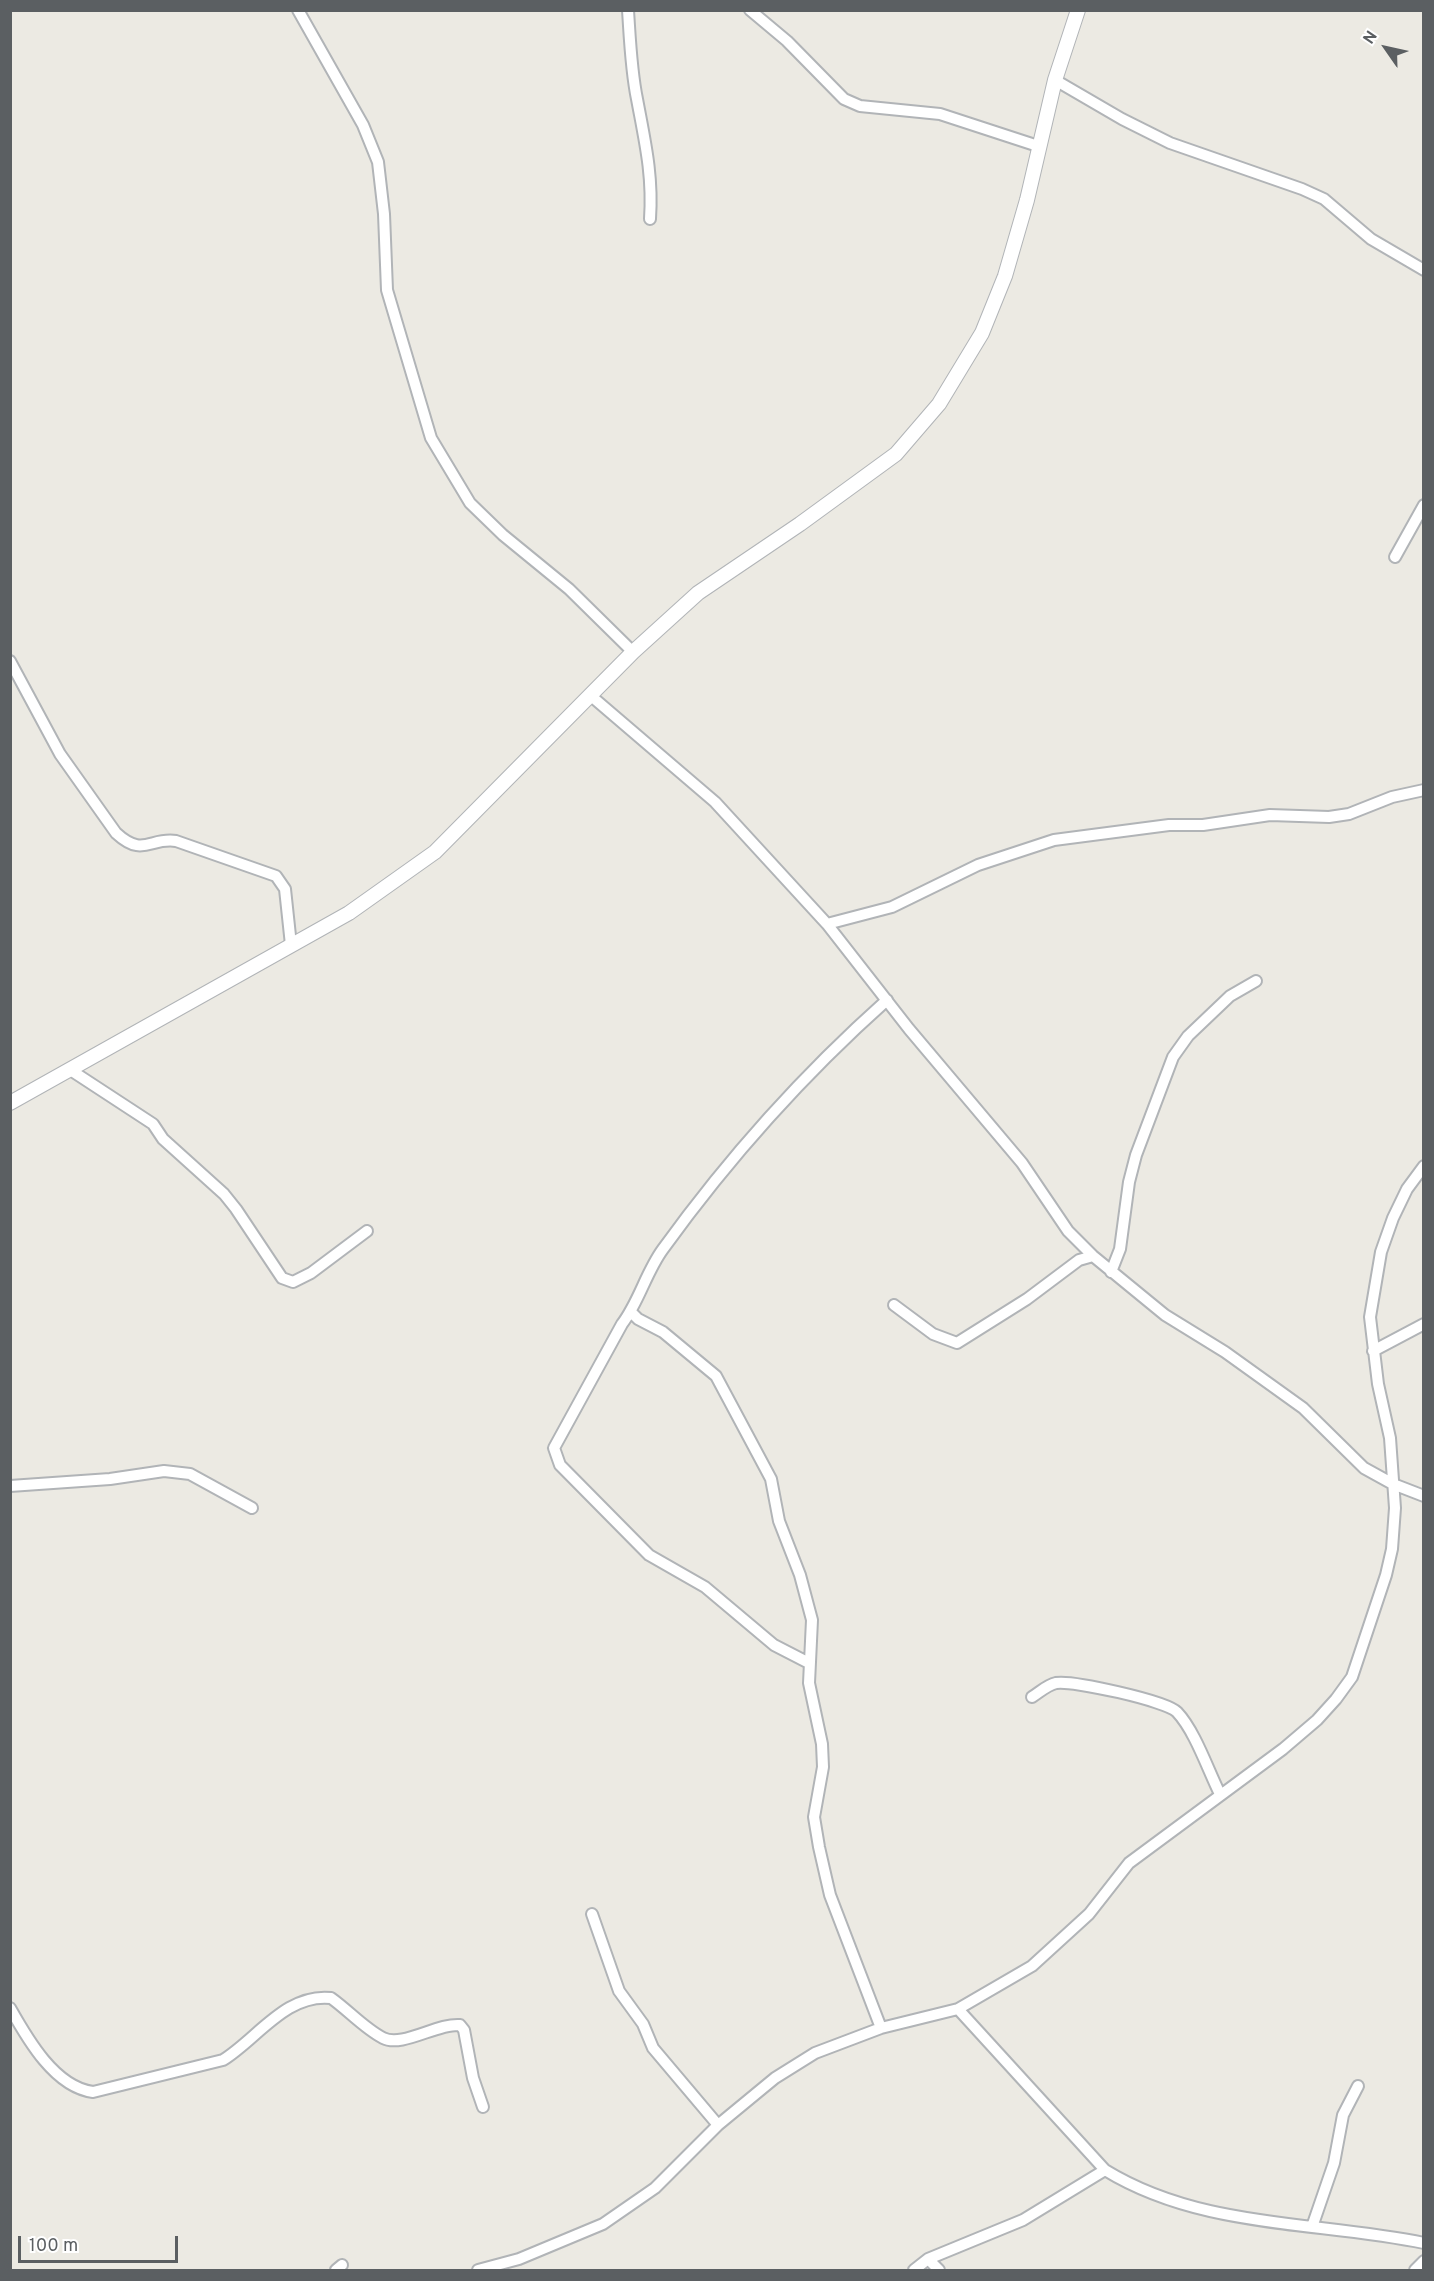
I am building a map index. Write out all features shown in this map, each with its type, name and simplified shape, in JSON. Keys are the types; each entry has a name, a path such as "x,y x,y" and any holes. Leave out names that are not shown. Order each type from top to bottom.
{"street":[{"path":"298,10 363,125 378,162 384,214 387,290 431,438 470,503 569,589 633,652"},
{"path":"628,10 637,98 650,156 652,189 650,219"},
{"path":"750,10 787,42 844,99 860,106 940,114 1038,146"},
{"path":"10,1103 72,1071 349,912 435,852 633,652 698,593 800,524 896,454 939,404 982,333 1005,276 1027,200 1055,80 1078,10"},
{"path":"1055,80 1122,119 1170,142 1324,199 1371,239 1424,270"},
{"path":"1395,558 1424,505"},
{"path":"10,661 60,754 116,833 124,841 147,847 168,840 176,841 276,876 285,889 291,945"},
{"path":"590,695 715,802 827,924 886,1000 1022,1163 1068,1231 1093,1256 1165,1315 1226,1352 1303,1408 1364,1468 1393,1484 1424,1496"},
{"path":"827,924 892,907 978,865 1054,840 1169,825 1203,825 1250,816 1329,817 1349,814 1392,797 1424,790"},
{"path":"1112,1272 1120,1249 1129,1182 1136,1155 1173,1057 1188,1036 1230,996 1256,981"},
{"path":"809,1664 792,1657 774,1645 705,1587 649,1555 627,1535 556,1458 554,1448 622,1324 632,1313 638,1292 659,1254 722,1173 814,1071 886,1000"},
{"path":"72,1071 153,1124 163,1139 224,1194 282,1278 293,1282 311,1273 367,1231"},
{"path":"478,2271 529,2255 603,2224 654,2188 718,2125 775,2078 815,2053 881,2028 958,2008 1032,1966 1089,1914 1129,1863 1283,1749 1317,1720 1352,1677 1386,1575 1392,1549 1395,1518 1390,1438 1373,1351 1370,1317 1382,1251 1398,1209 1424,1166"},
{"path":"894,1305 933,1334 957,1343 1027,1299 1079,1260 1093,1256"},
{"path":"632,1313 638,1319 663,1332 716,1376 771,1479 787,1546 808,1601 812,1620 809,1683 822,1744 823,1767 814,1817 819,1847 830,1895 881,2028"},
{"path":"1373,1351 1424,1324"},
{"path":"10,1486 110,1479 164,1472 190,1474 252,1508"},
{"path":"1032,1697 1047,1686 1058,1683 1076,1684 1171,1707 1186,1726 1220,1794"},
{"path":"592,1914 619,1992 643,2024 653,2048 718,2125"},
{"path":"10,2007 63,2080 78,2090 93,2092 223,2060 242,2049 270,2020 312,1999 331,1998 382,2038 393,2042 445,2026 460,2025 464,2030 473,2078 483,2107"},
{"path":"958,2008 1105,2170 1131,2186 1181,2204 1232,2217 1424,2243"},
{"path":"1312,2227 1334,2163 1343,2115 1358,2086"},
{"path":"914,2271 928,2259 1023,2220 1105,2170"},
{"path":"928,2259 939,2271"},
{"path":"1415,2271 1424,2261"}]}
